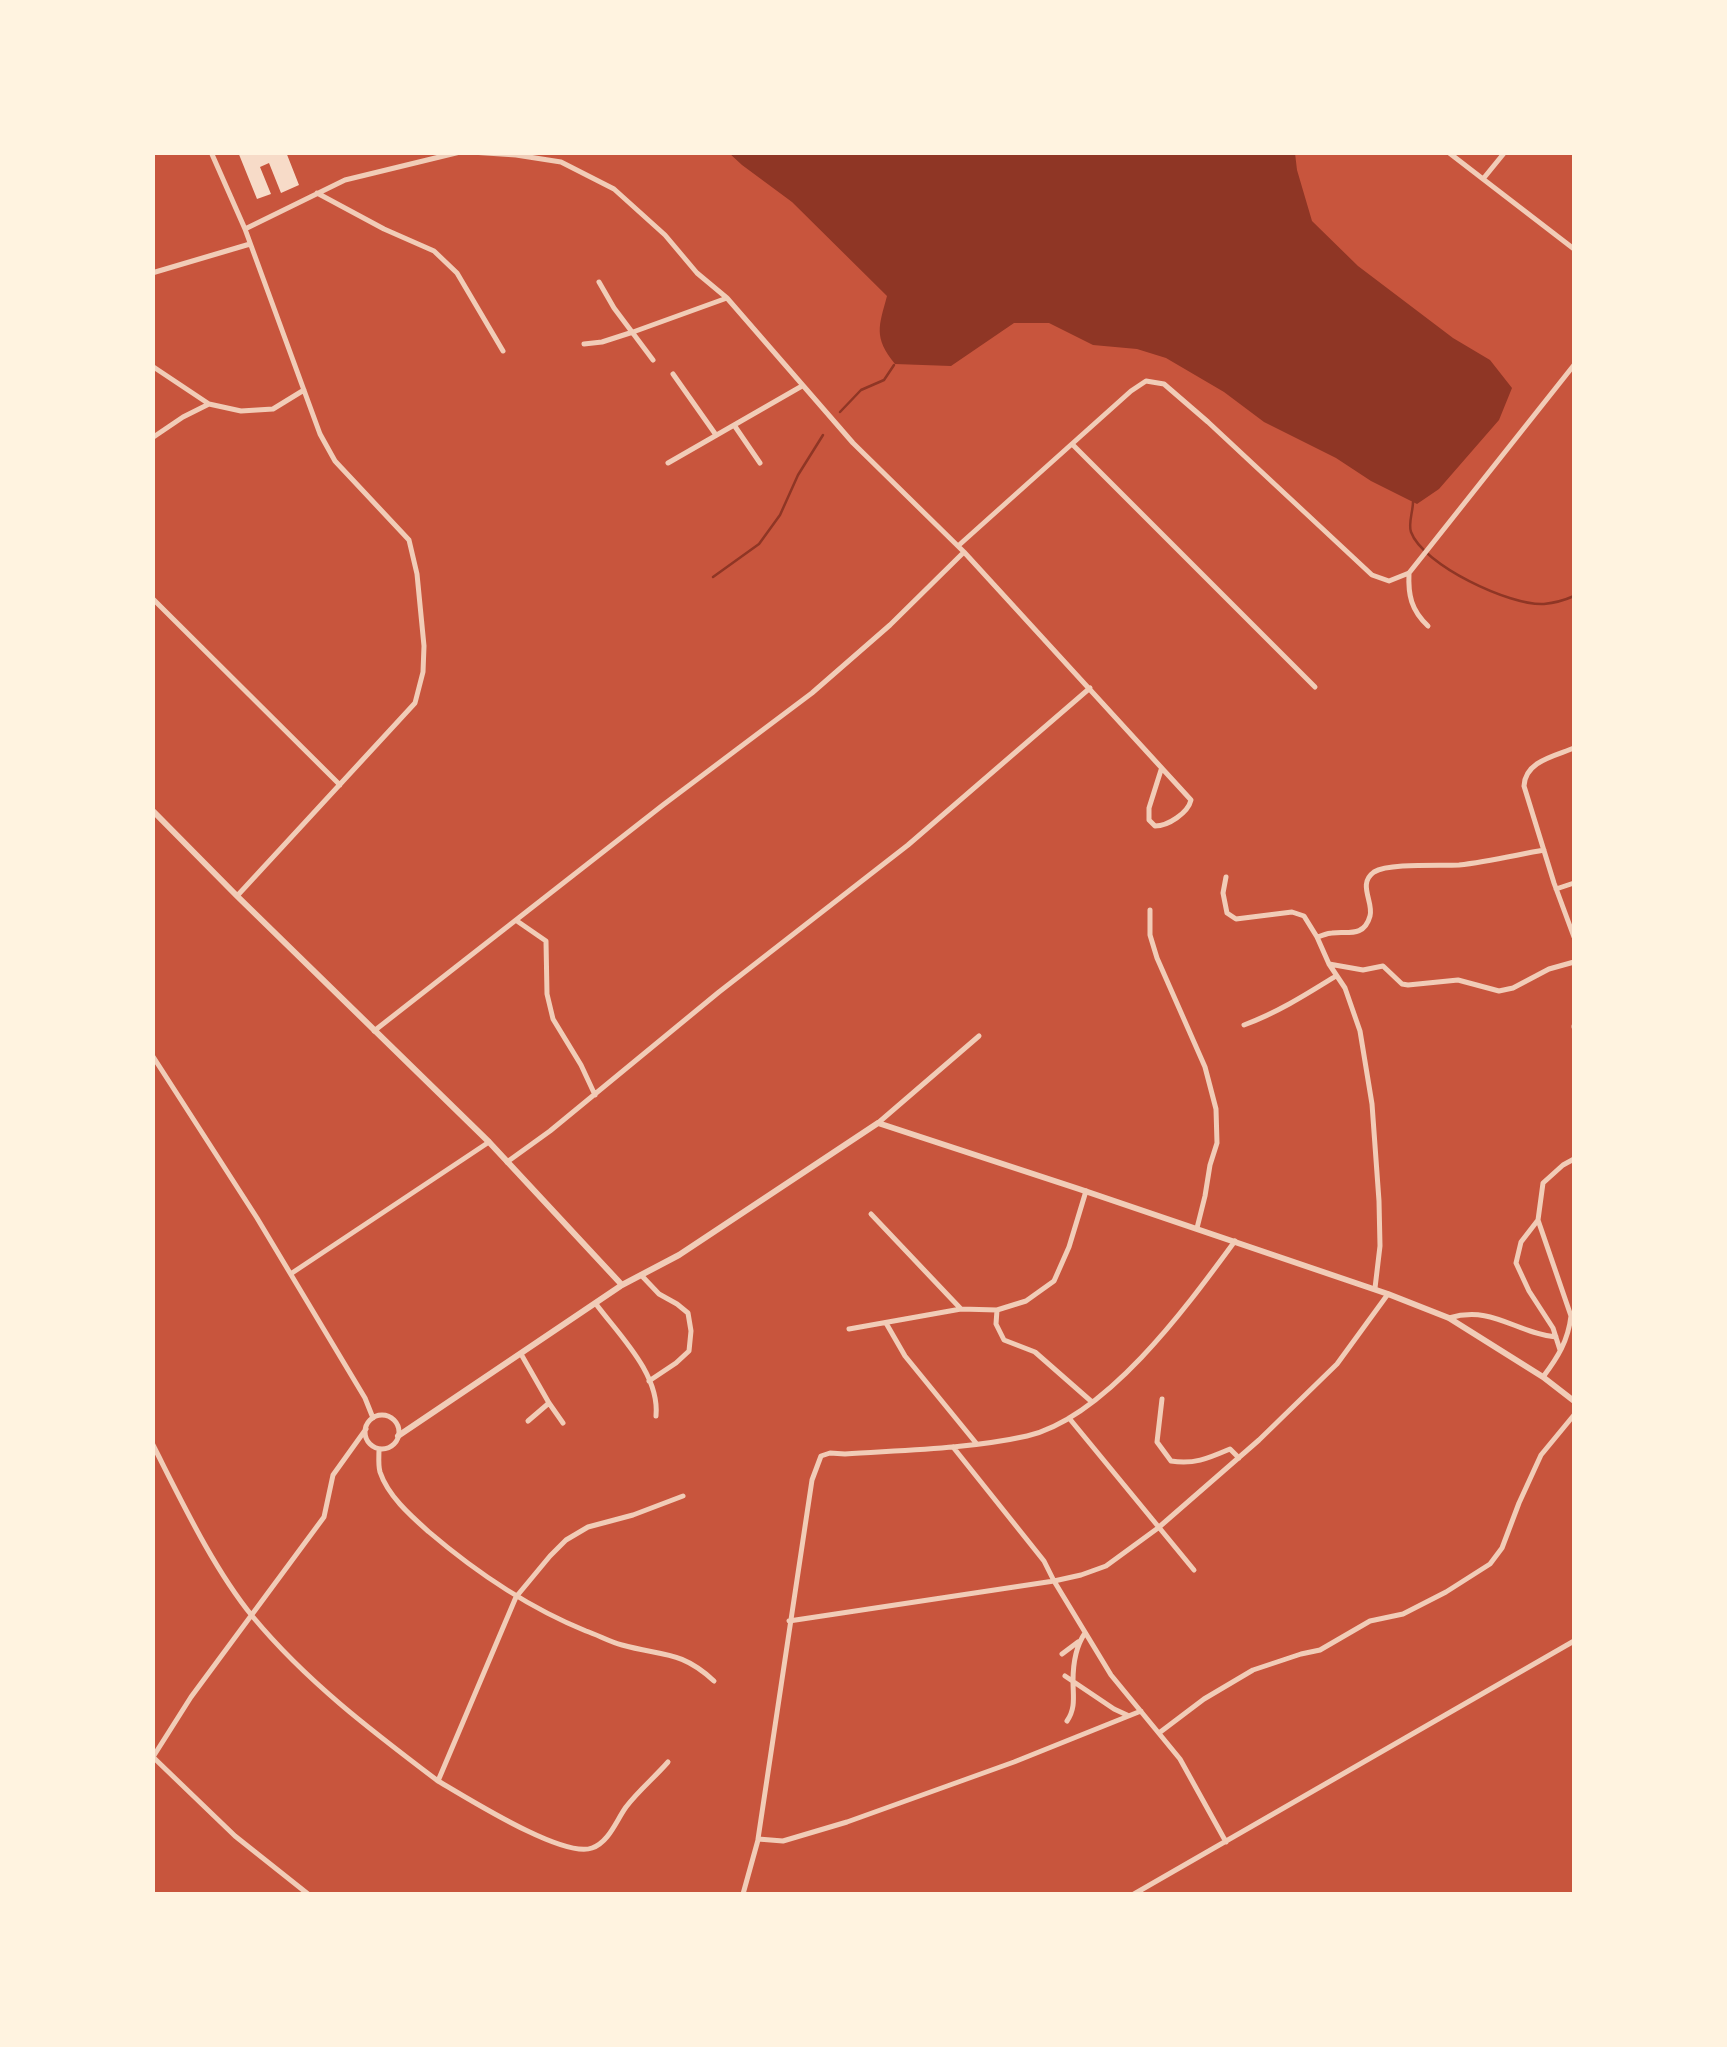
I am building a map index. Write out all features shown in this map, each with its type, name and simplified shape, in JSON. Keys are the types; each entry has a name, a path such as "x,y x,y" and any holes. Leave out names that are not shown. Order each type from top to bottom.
{"street":[{"path":"211,152 246,228 320,434 335,461 409,540 418,574 424,646 423,672 415,703 237,896"},
{"path":"246,228 344,180 460,152"},
{"path":"471,152 561,162 614,189 665,234 697,273 727,298 854,443 964,552 1191,800 1190,806 1162,826 1155,826 1149,820 1149,808 1161,770"},
{"path":"1448,152 1574,249"},
{"path":"1483,179 1504,152"},
{"path":"317,193 384,230 434,251 458,273 503,350"},
{"path":"152,272 250,244"},
{"path":"599,282 654,360"},
{"path":"584,344 602,342 727,298"},
{"path":"152,366 209,404 241,411 273,409 304,390"},
{"path":"958,546 1146,381 1164,384 1372,575 1389,581 1409,573 1574,366"},
{"path":"673,374 716,435"},
{"path":"668,463 802,386"},
{"path":"152,438 209,404"},
{"path":"734,425 760,463"},
{"path":"1072,444 1315,687"},
{"path":"374,1030 812,693 964,552"},
{"path":"1409,573 1408,594 1413,610 1428,626"},
{"path":"152,598 340,785"},
{"path":"507,1162 908,845 1090,688"},
{"path":"1574,748 1531,766 1524,776 1556,890 1574,937"},
{"path":"152,810 489,1142 622,1285"},
{"path":"1317,937 1356,932 1363,927 1370,919 1371,909 1366,887 1370,875 1378,871 1461,864 1544,850"},
{"path":"1226,877 1224,904 1232,918 1292,912 1304,916 1345,988 1360,1031 1372,1104 1380,1246 1375,1288"},
{"path":"1556,890 1574,883"},
{"path":"1150,910 1150,935 1157,958 1205,1067 1216,1108 1216,1142 1197,1228"},
{"path":"517,920 546,941 553,1019 595,1095"},
{"path":"1328,964 1363,970 1383,966 1408,985 1458,980 1499,991 1574,962"},
{"path":"1244,1025 1336,976"},
{"path":"398,1436 622,1285 680,1255 878,1124 979,1036"},
{"path":"152,1055 291,1274 373,1418"},
{"path":"878,1124 1375,1288 1449,1318 1574,1401"},
{"path":"291,1274 489,1142"},
{"path":"1543,1377 1561,1353 1570,1316 1538,1220 1543,1184 1574,1159"},
{"path":"849,1329 961,1309 997,1310 1026,1301 1054,1281 1086,1192"},
{"path":"871,1214 961,1309"},
{"path":"1538,1220 1520,1242 1516,1263 1553,1328 1561,1353"},
{"path":"742,1894 758,1839 812,1480 821,1456 952,1446 1030,1435 1070,1418 1092,1402 1174,1323 1235,1241"},
{"path":"641,1276 659,1294 688,1313 691,1331 689,1351 649,1381"},
{"path":"790,1622 1054,1581 1106,1566 1158,1528 1239,1458 1337,1364 1388,1294"},
{"path":"596,1304 640,1364 656,1395 656,1416"},
{"path":"997,1310 996,1324 1004,1340 1035,1352 1092,1402"},
{"path":"1449,1318 1463,1314 1490,1316 1536,1336 1556,1338"},
{"path":"886,1322 905,1356 976,1442"},
{"path":"522,1354 563,1424"},
{"path":"1162,1399 1157,1442 1172,1461 1187,1464 1230,1449 1239,1458"},
{"path":"528,1421 549,1403"},
{"path":"1158,1733 1253,1670 1320,1650 1370,1621 1403,1614 1490,1564 1502,1548 1518,1502 1541,1455 1574,1415"},
{"path":"308,1894 235,1836 153,1756 191,1697 324,1517 333,1475 353,1446 366,1429 373,1418 384,1416 394,1420 398,1436 394,1445 379,1449 370,1444 353,1446"},
{"path":"1070,1418 1194,1570"},
{"path":"366,1429 370,1444"},
{"path":"152,1443 210,1550 252,1616 360,1723 438,1781 545,1840 572,1849 592,1848 610,1834 626,1807 668,1762"},
{"path":"952,1446 1044,1561 1111,1676 1180,1759 1226,1842"},
{"path":"379,1449 380,1472 393,1494 409,1514 465,1563 553,1618 622,1645 685,1659 714,1681"},
{"path":"438,1781 516,1597 550,1556 566,1540 588,1527 683,1496"},
{"path":"1062,1654 1085,1632"},
{"path":"1068,1721 1074,1707 1072,1682 1080,1640"},
{"path":"1134,1894 1574,1642"},
{"path":"1065,1676 1130,1716"},
{"path":"758,1839 783,1841 847,1822 1141,1711"}],"shaded area":[{"path":"729,153 1295,153 1312,221 1358,266 1453,338 1490,360 1512,388 1499,420 1439,489 1417,504 1264,422 1224,392 1166,358 1137,349 1093,345 1049,323 1014,323 951,366 895,364 883,346 880,331 887,296 792,202"}],"building":[{"path":"238,152 286,152 299,185 281,193 269,163 260,167 271,194 257,199"}],"waterway":[{"path":"840,412 861,390 884,380 894,365"},
{"path":"713,577 759,544 780,515 798,475 823,435"},
{"path":"1413,502 1411,532 1419,545 1449,570 1490,591 1529,603 1548,604 1574,596"}]}
